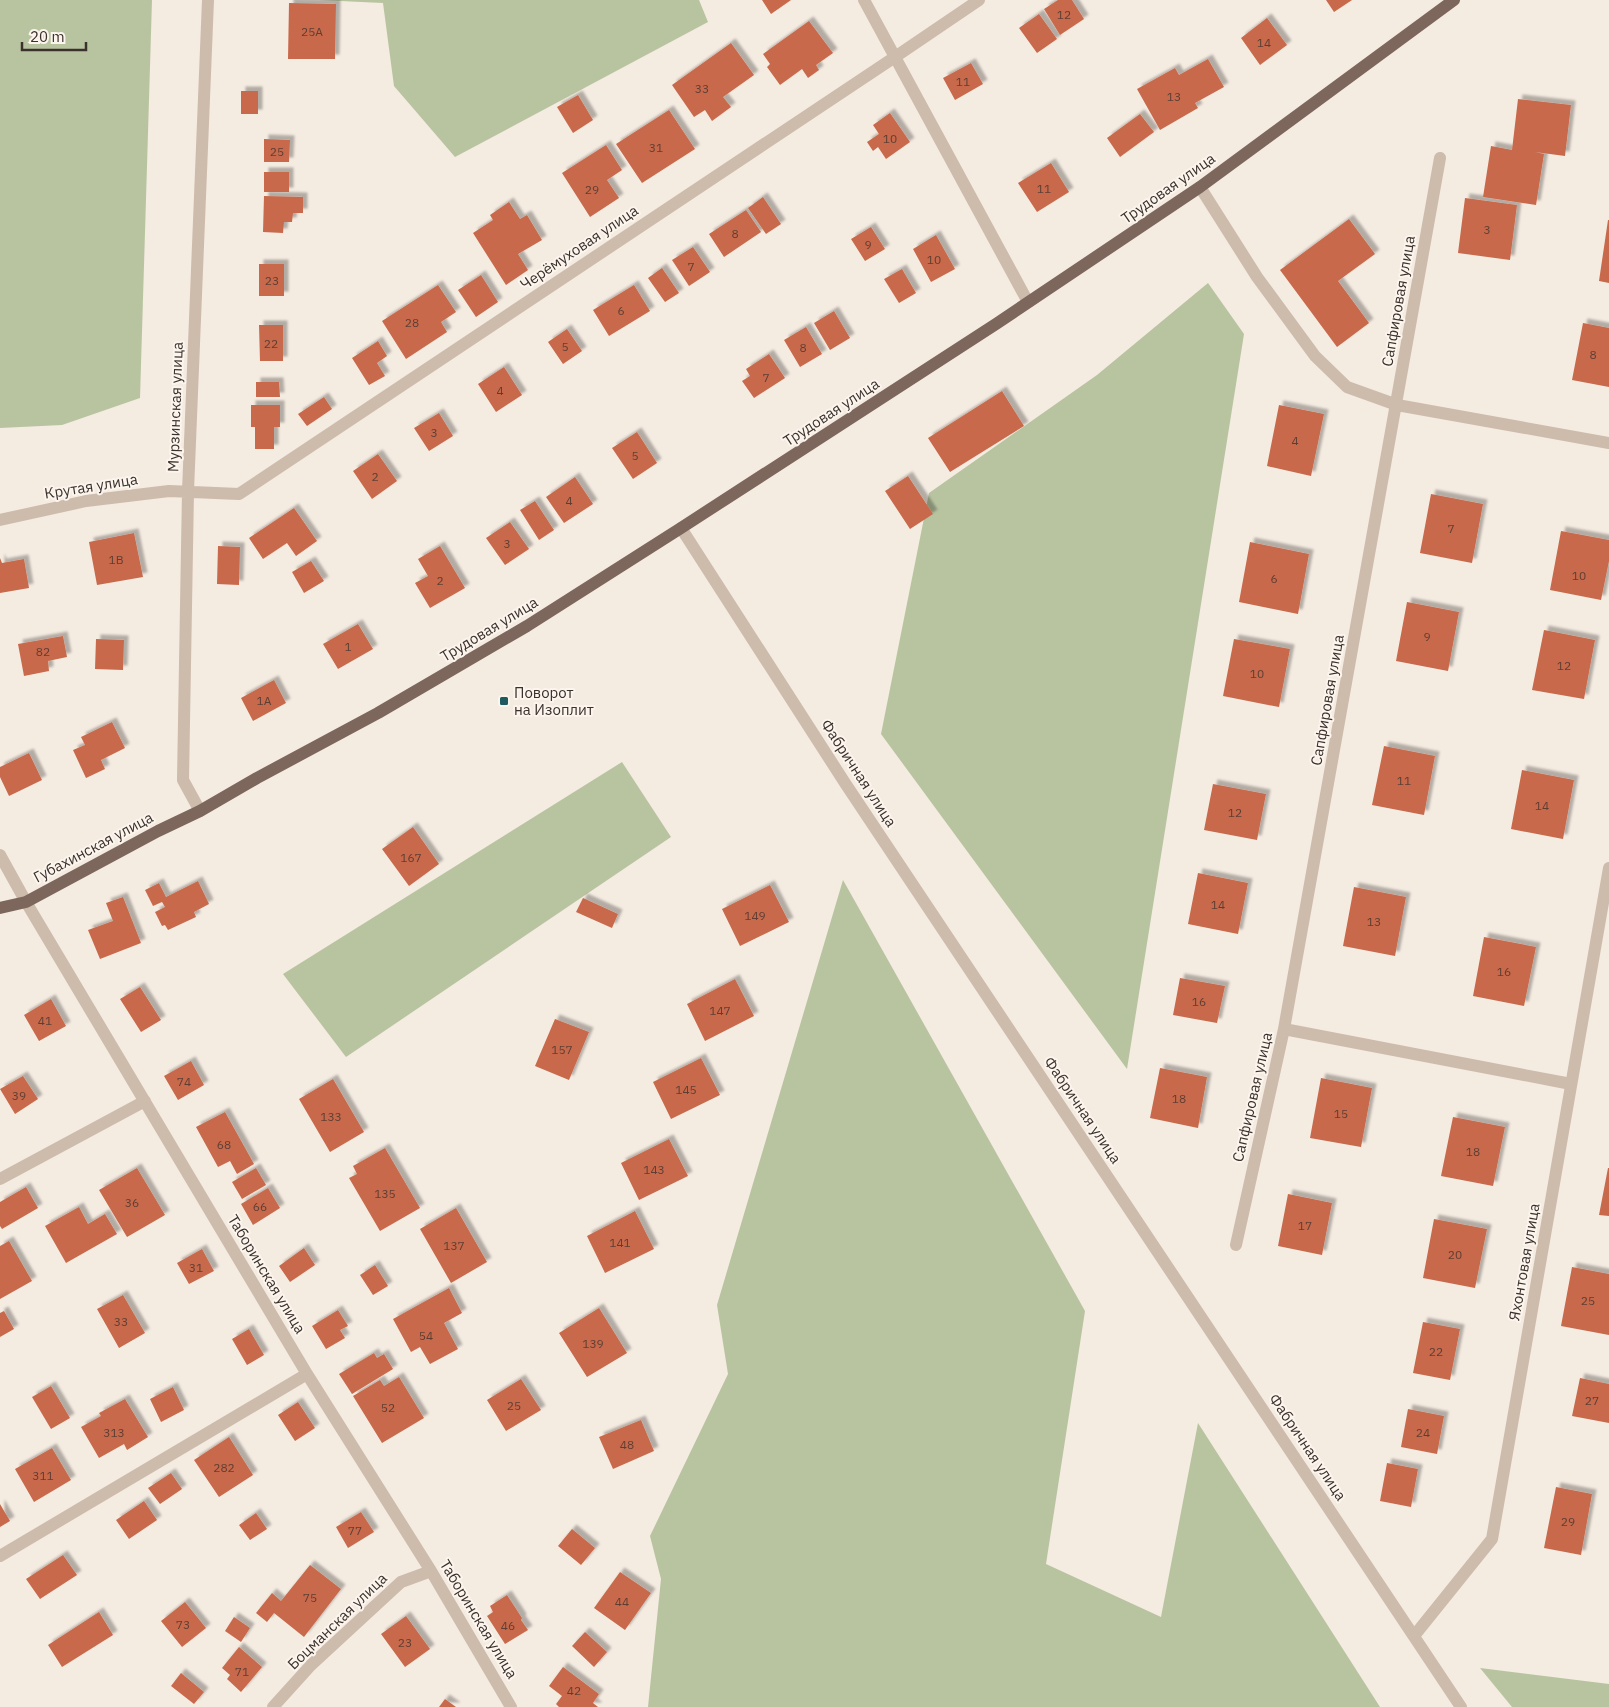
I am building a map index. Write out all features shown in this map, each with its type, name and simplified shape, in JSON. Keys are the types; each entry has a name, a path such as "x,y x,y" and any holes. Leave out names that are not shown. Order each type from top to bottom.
{"main road":[{"name":"Трудовая улица","path":"200,812 258,778 378,713 527,626 682,528 1200,187 1454,0"},
{"name":"Губахинская улица","path":"0,908 26,902 150,835 200,812"}],"street":[{"name":"Мурзинская улица","path":"200,812 183,780 188,491 208,0"},
{"path":"864,0 1028,302"},
{"name":"Черёмуховая улица","path":"188,491 239,494 979,0"},
{"name":"Сапфировая улица","path":"1236,1245 1284,1029 1440,158"},
{"path":"1200,187 1258,277 1316,356 1347,387 1397,406 1609,443"},
{"name":"Крутая улица","path":"0,520 86,501 170,491 188,491"},
{"name":"Фабричная улица","path":"682,528 845,783 1461,1707"},
{"name":"Таборинская улица","path":"0,854 26,902 307,1374 431,1571 511,1707"},
{"name":"Яхонтовая улица","path":"1414,1636 1492,1539 1609,868"},
{"path":"1284,1029 1572,1084"},
{"path":"0,1179 144,1100"},
{"path":"0,1556 307,1374"},
{"name":"Боцманская улица","path":"273,1707 311,1665 401,1582 431,1571"}],"green space":[{"path":"0,0 152,0 140,398 62,425 0,428"},
{"path":"319,0 699,0 708,22 455,157 394,86 383,3"},
{"path":"1208,283 1244,334 1127,1069 881,734 929,493 1097,375"},
{"path":"622,762 671,837 346,1057 283,974"},
{"path":"843,880 1085,1311 1046,1564 1161,1617 1198,1423 1380,1707 648,1707 661,1579 650,1536 728,1374 717,1305"},
{"path":"1480,1668 1609,1684 1609,1707 1512,1707"}],"building":[{"path":"762,0 791,0 771,14"},
{"path":"1058,0 1072,0 1084,19 1060,35 1044,9"},
{"path":"1326,0 1352,0 1334,12"},
{"path":"289,3 336,4 335,59 288,59"},
{"path":"1039,14 1057,39 1037,53 1019,28"},
{"path":"1267,18 1287,45 1260,65 1241,38"},
{"path":"809,21 833,53 816,65 819,70 808,78 802,69 780,85 767,67 770,64 763,54"},
{"path":"731,43 754,75 723,97 731,107 712,121 705,110 694,117 672,85"},
{"path":"1208,59 1224,87 1195,103 1198,108 1160,130 1137,89 1175,68 1179,75"},
{"path":"971,63 983,84 955,100 943,78"},
{"path":"241,91 258,91 258,114 241,114"},
{"path":"578,95 593,120 573,133 557,107"},
{"path":"1518,99 1571,105 1565,156 1535,152 1544,154 1536,205 1483,197 1491,146 1512,150"},
{"path":"669,110 695,149 642,183 616,144"},
{"path":"890,113 910,142 886,159 878,147 873,151 867,142 879,134 873,125"},
{"path":"1140,114 1154,132 1120,157 1107,138"},
{"path":"264,139 290,140 289,162 264,162"},
{"path":"606,145 622,170 607,180 619,198 590,217 562,173"},
{"path":"1051,163 1069,192 1037,212 1018,183"},
{"path":"264,172 289,172 289,192 264,192"},
{"path":"264,196 303,197 303,213 293,213 292,222 284,222 283,233 263,232"},
{"path":"763,197 781,224 766,234 748,208"},
{"path":"1465,198 1517,205 1510,260 1458,253"},
{"path":"509,202 520,219 527,215 542,240 518,254 528,270 506,285 473,233 493,220 490,215"},
{"path":"746,210 761,232 724,257 709,234"},
{"path":"1349,219 1375,254 1338,281 1369,323 1337,347 1280,270"},
{"path":"1609,220 1609,283 1599,281"},
{"path":"871,227 885,249 865,261 851,239"},
{"path":"936,235 955,269 931,282 913,249"},
{"path":"693,247 710,272 689,286 672,260"},
{"path":"259,264 284,264 284,296 259,296"},
{"path":"662,268 679,293 665,302 648,278"},
{"path":"902,269 916,293 899,303 884,279"},
{"path":"481,275 498,302 476,317 458,290"},
{"path":"438,285 456,312 441,322 447,332 406,359 382,321"},
{"path":"634,285 650,311 609,336 593,310"},
{"path":"834,311 850,338 830,350 814,323"},
{"path":"1583,323 1609,328 1609,387 1572,380"},
{"path":"259,325 283,325 283,361 260,361"},
{"path":"806,327 822,354 800,367 784,340"},
{"path":"567,329 582,351 563,364 548,342"},
{"path":"378,341 387,356 377,363 385,376 369,385 352,358"},
{"path":"769,354 785,378 754,398 742,381 750,376 746,369"},
{"path":"504,367 522,395 496,412 478,384"},
{"path":"256,382 279,382 280,397 256,397"},
{"path":"1002,391 1024,426 950,472 928,438"},
{"path":"324,397 332,409 307,426 298,414"},
{"path":"251,405 280,405 280,427 274,427 274,449 255,449 255,427 251,427"},
{"path":"1279,405 1324,414 1311,476 1267,466"},
{"path":"439,413 453,436 429,451 414,428"},
{"path":"637,432 657,463 633,479 612,448"},
{"path":"378,454 397,481 372,499 353,471"},
{"path":"908,476 933,514 910,529 885,491"},
{"path":"575,477 593,504 564,523 546,497"},
{"path":"1431,494 1483,504 1472,563 1420,553"},
{"path":"535,501 554,530 539,540 520,510"},
{"path":"294,508 317,541 296,556 287,543 263,559 249,538"},
{"path":"510,522 529,549 505,565 486,538"},
{"path":"1561,531 1609,540 1609,561 1601,600 1550,590"},
{"path":"134,533 143,577 97,585 89,542"},
{"path":"1250,542 1309,554 1298,614 1239,602"},
{"path":"218,546 240,547 239,585 217,584"},
{"path":"440,546 465,588 430,608 415,583 428,576 418,559"},
{"path":"0,558 2,563 24,559 29,588 0,593"},
{"path":"311,561 324,581 304,593 292,572"},
{"path":"1407,602 1459,612 1448,671 1396,661"},
{"path":"358,624 373,649 338,669 323,644"},
{"path":"1544,630 1595,640 1584,699 1532,690"},
{"path":"63,636 67,657 48,661 49,671 24,676 18,644"},
{"path":"96,639 124,640 123,670 95,669"},
{"path":"1234,639 1290,649 1279,707 1223,696"},
{"path":"274,680 286,703 253,721 241,698"},
{"path":"112,722 125,748 101,760 105,769 86,778 73,750 85,745 81,737"},
{"path":"1384,746 1435,756 1424,815 1372,805"},
{"path":"29,753 42,780 9,796 0,777 0,767"},
{"path":"1522,770 1574,780 1563,839 1511,829"},
{"path":"1213,784 1266,794 1257,840 1204,830"},
{"path":"413,827 439,864 409,886 382,849"},
{"path":"1198,873 1248,883 1238,934 1188,924"},
{"path":"198,881 209,904 194,912 196,917 168,930 165,925 162,926 155,912 165,907 162,902 153,906 145,890 159,883 166,897"},
{"path":"770,885 789,922 740,946 722,909"},
{"path":"1354,887 1406,897 1395,956 1343,946"},
{"path":"123,897 141,943 100,959 88,930 113,921 106,903"},
{"path":"583,898 618,914 612,928 576,912"},
{"path":"1484,937 1536,947 1524,1006 1473,996"},
{"path":"1180,978 1225,986 1217,1023 1173,1015"},
{"path":"735,979 754,1016 705,1041 687,1004"},
{"path":"140,987 161,1020 141,1032 120,999"},
{"path":"51,999 66,1026 39,1041 24,1015"},
{"path":"555,1019 589,1032 569,1080 535,1066"},
{"path":"701,1058 720,1095 671,1119 653,1082"},
{"path":"191,1061 204,1085 178,1100 164,1076"},
{"path":"1160,1068 1207,1077 1198,1128 1150,1118"},
{"path":"23,1076 38,1099 15,1114 0,1089"},
{"path":"1321,1078 1372,1088 1361,1147 1310,1138"},
{"path":"333,1079 364,1132 330,1152 299,1099"},
{"path":"225,1112 254,1164 237,1174 230,1161 218,1167 196,1127"},
{"path":"1453,1117 1505,1127 1493,1186 1441,1176"},
{"path":"669,1139 688,1176 639,1200 621,1163"},
{"path":"385,1148 420,1208 380,1231 349,1178 357,1174 353,1166"},
{"path":"137,1168 165,1215 127,1237 99,1190"},
{"path":"256,1168 266,1185 242,1199 232,1182"},
{"path":"1609,1168 1609,1216 1599,1215"},
{"path":"26,1187 38,1208 2,1229 0,1226 0,1202"},
{"path":"268,1188 280,1208 253,1225 241,1204"},
{"path":"1288,1194 1332,1203 1322,1255 1278,1246"},
{"path":"79,1207 88,1224 105,1214 117,1234 66,1263 45,1226"},
{"path":"456,1208 487,1262 451,1283 420,1229"},
{"path":"635,1211 654,1249 605,1273 587,1236"},
{"path":"1434,1219 1487,1229 1475,1288 1423,1278"},
{"path":"9,1241 32,1281 0,1299 0,1246"},
{"path":"304,1248 315,1265 290,1282 279,1266"},
{"path":"202,1249 214,1271 189,1284 177,1263"},
{"path":"375,1265 388,1286 373,1295 360,1275"},
{"path":"1572,1267 1609,1274 1609,1335 1561,1326"},
{"path":"449,1288 462,1313 444,1323 458,1349 430,1364 420,1347 411,1352 393,1319"},
{"path":"123,1295 145,1333 119,1348 97,1309"},
{"path":"599,1308 627,1353 587,1377 559,1333"},
{"path":"338,1310 348,1326 340,1330 345,1338 326,1349 312,1326"},
{"path":"4,1311 14,1329 0,1337 0,1313"},
{"path":"1423,1322 1460,1329 1450,1380 1413,1373"},
{"path":"249,1329 264,1355 247,1365 232,1339"},
{"path":"374,1353 377,1358 384,1354 393,1369 352,1394 339,1374"},
{"path":"399,1377 424,1418 382,1443 353,1396 380,1380 384,1386"},
{"path":"1580,1378 1609,1384 1609,1423 1572,1416"},
{"path":"521,1379 541,1410 506,1431 487,1400"},
{"path":"51,1386 70,1418 51,1429 32,1397"},
{"path":"173,1387 184,1410 161,1422 150,1399"},
{"path":"125,1399 148,1437 127,1450 124,1444 99,1458 81,1427 101,1416 99,1413"},
{"path":"298,1402 315,1428 295,1441 278,1415"},
{"path":"1408,1409 1444,1416 1437,1454 1401,1447"},
{"path":"641,1420 654,1451 613,1469 599,1437"},
{"path":"229,1437 253,1475 219,1497 194,1460"},
{"path":"52,1448 71,1480 34,1502 15,1469"},
{"path":"1387,1463 1418,1469 1411,1507 1380,1501"},
{"path":"171,1473 182,1489 160,1504 148,1488"},
{"path":"1556,1487 1592,1494 1581,1555 1544,1548"},
{"path":"144,1501 157,1520 129,1539 116,1520"},
{"path":"0,1504 10,1521 0,1527"},
{"path":"361,1512 374,1532 348,1548 336,1527"},
{"path":"256,1513 267,1529 250,1540 239,1525"},
{"path":"572,1529 595,1548 581,1565 558,1546"},
{"path":"63,1555 77,1575 40,1599 26,1579"},
{"path":"310,1565 341,1589 304,1637 274,1613 267,1622 256,1613 272,1593 281,1601"},
{"path":"620,1572 651,1593 625,1630 594,1608"},
{"path":"507,1595 528,1630 505,1644 487,1616 493,1612 490,1606"},
{"path":"185,1602 206,1628 182,1647 161,1621"},
{"path":"99,1612 113,1635 62,1667 48,1645"},
{"path":"406,1616 430,1649 405,1667 381,1634"},
{"path":"234,1617 250,1628 241,1642 225,1631"},
{"path":"585,1632 607,1652 594,1667 572,1646"},
{"path":"239,1647 262,1667 241,1692 227,1679 230,1675 222,1668"},
{"path":"563,1667 599,1694 593,1703 598,1707 559,1707 556,1704 562,1696 549,1686"},
{"path":"181,1673 204,1692 194,1704 171,1686"},
{"path":"445,1699 456,1707 439,1707"}],"place":[{"name":"Поворот на Изоплит","path":"504,701"}]}
